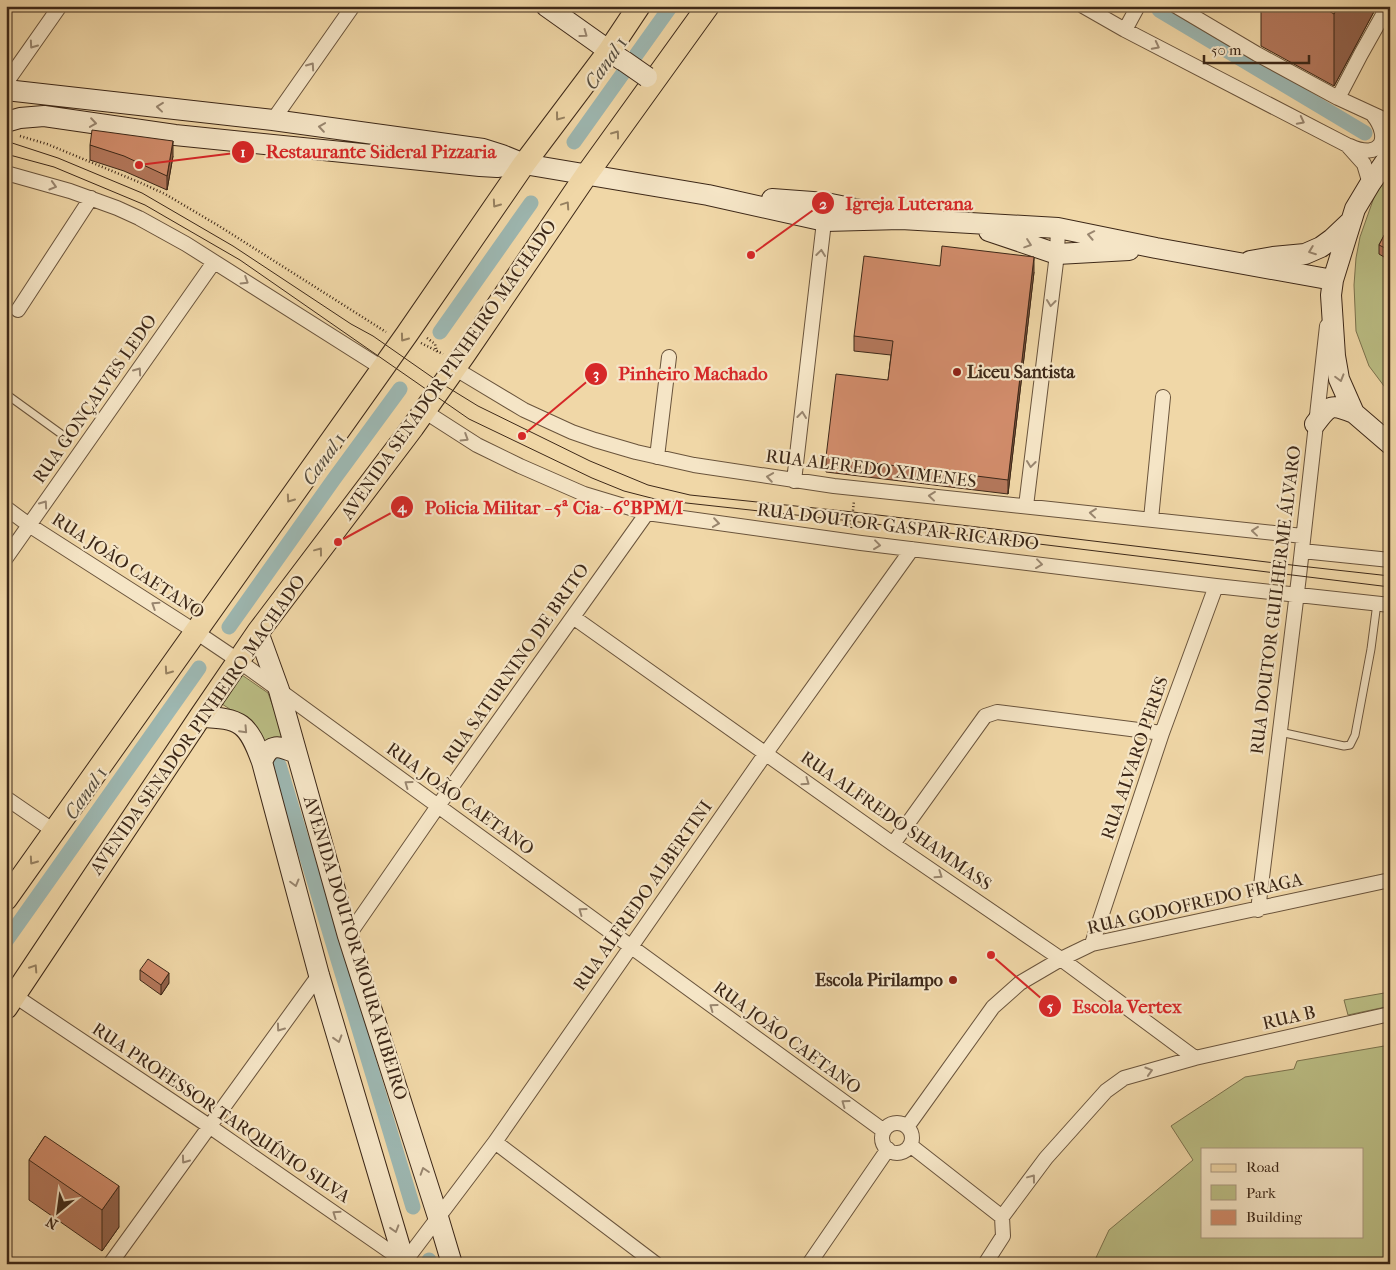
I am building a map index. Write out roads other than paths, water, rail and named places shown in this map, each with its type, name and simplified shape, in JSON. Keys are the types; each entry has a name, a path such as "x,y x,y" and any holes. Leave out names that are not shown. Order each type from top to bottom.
{"main road":[{"path":"6,899 199,634 382,368 413,338 524,164 616,56 639,6"},
{"name":"AVENIDA SENADOR PINHEIRO MACHADO","path":"11,1002 200,716 236,658 258,632 424,411 452,360 587,174 650,79 708,6"}],"street":[{"path":"6,83 60,6"},
{"path":"175,135 258,135 264,131 353,6"},
{"path":"546,6 650,79"},
{"path":"1083,6 1125,30 1360,151 1373,150 1379,146 1383,138 1378,122 1372,114"},
{"path":"1125,30 1138,6"},
{"path":"1176,6 1257,54 1338,98 1390,122"},
{"path":"1338,98 1360,54 1388,6"},
{"path":"6,90 273,120 483,149 524,164 708,195 825,212 901,219 1058,228 1236,263 1332,288"},
{"path":"10,128 20,118 44,116 175,135 480,166 497,167 524,164"},
{"path":"1348,145 1364,164 1370,184"},
{"path":"1354,413 1339,379 1335,356 1332,288 1351,222 1360,200 1390,155"},
{"path":"6,173 91,198 139,218 186,244 382,368"},
{"path":"18,310 91,198"},
{"path":"794,481 825,212"},
{"path":"1236,263 1273,256 1305,254 1321,247 1351,222"},
{"path":"965,223 1057,254 1156,248"},
{"path":"1026,506 1057,254 1058,228"},
{"name":"RUA GONÇALVES LEDO","path":"6,558 214,262"},
{"name":"RUA DOUTOR GUILHERME ÁLVARO","path":"1258,910 1332,288"},
{"path":"657,457 669,357"},
{"name":"RUA ALFREDO XIMENES","path":"452,360 524,410 572,432 636,452 694,465 794,481 1303,536"},
{"path":"1151,520 1163,397"},
{"path":"1315,424 1326,410 1333,407 1342,408 1354,413 1390,444"},
{"name":"RUA DOUTOR GASPAR RICARDO","path":"424,411 477,445 520,466 584,494 647,513 912,549 1216,586 1384,604"},
{"name":"RUA JOÃO CAETANO","path":"6,508 29,525 236,658 884,1131"},
{"name":"RUA SATURNINO DE BRITO","path":"348,936 438,806 647,513"},
{"name":"RUA ALFREDO ALBERTINI","path":"406,1261 495,1142 766,754 912,549"},
{"path":"1302,551 1390,560"},
{"name":"RUA ALVARO PERES","path":"1092,944 1162,733 1216,586"},
{"name":"RUA ALFREDO SHAMMASS","path":"573,617 893,844 1061,958 1195,1058"},
{"name":"AVENIDA DOUTOR MOURA RIBEIRO","path":"258,632 279,690 348,936 435,1222 452,1264"},
{"path":"893,844 985,716 997,712 1162,733"},
{"name":"AVENIDA DOUTOR MOURA RIBEIRO","path":"200,716 220,717 235,721 246,730 255,744 262,762 319,975 406,1261"},
{"path":"262,762 267,752 274,747 296,754"},
{"path":"6,798 54,831"},
{"name":"RUA GODOFREDO FRAGA","path":"907,1127 993,1007 1020,983 1061,958 1092,944 1258,910 1390,880"},
{"path":"110,1264 319,975"},
{"name":"RUA PROFESSOR TARQUÍNIO SILVA","path":"11,1002 209,1126 406,1261"},
{"name":"RUA B","path":"1002,1216 1046,1158 1106,1091 1124,1078 1195,1058 1390,1014"},
{"path":"895,1124 907,1127 912,1136 908,1149 896,1153 888,1149 883,1141 884,1131 895,1124"},
{"path":"495,1142 656,1264"},
{"path":"910,1145 1002,1216 1003,1236 984,1264"},
{"path":"809,1264 888,1149"}],"lane":[{"path":"6,394 64,436"},
{"path":"1280,732 1344,746 1350,745 1353,741 1371,649 1384,604"}],"waterway":[{"name":"Canal 1","path":"574,142 671,6"},
{"path":"1159,10 1365,133"},
{"name":"Canal 1","path":"440,332 531,203"},
{"name":"Canal 1","path":"229,627 400,389"},
{"name":"Canal 1","path":"6,941 199,668"},
{"path":"279,765 413,1207"},
{"path":"429,1260 430,1264"}],"tram line":[{"path":"6,141 58,158 142,193 233,246 478,406 590,461 648,485 690,495 853,512 1390,576"},
{"path":"6,154 54,167 145,205 240,260 469,419 592,478 624,491 659,500 851,521 1390,587"}],"place":[{"name":"Restaurante Sideral Pizzaria","path":"139,165"},
{"name":"Igreja Luterana","path":"751,255"},
{"name":"Liceu Santista","path":"957,372"},
{"name":"Pinheiro Machado","path":"522,436"},
{"name":"Policia Militar - 5ª Cia - 6ºBPM/I","path":"338,542"},
{"name":"Escola Vertex","path":"991,955"},
{"name":"Escola Pirilampo","path":"953,980"}]}
